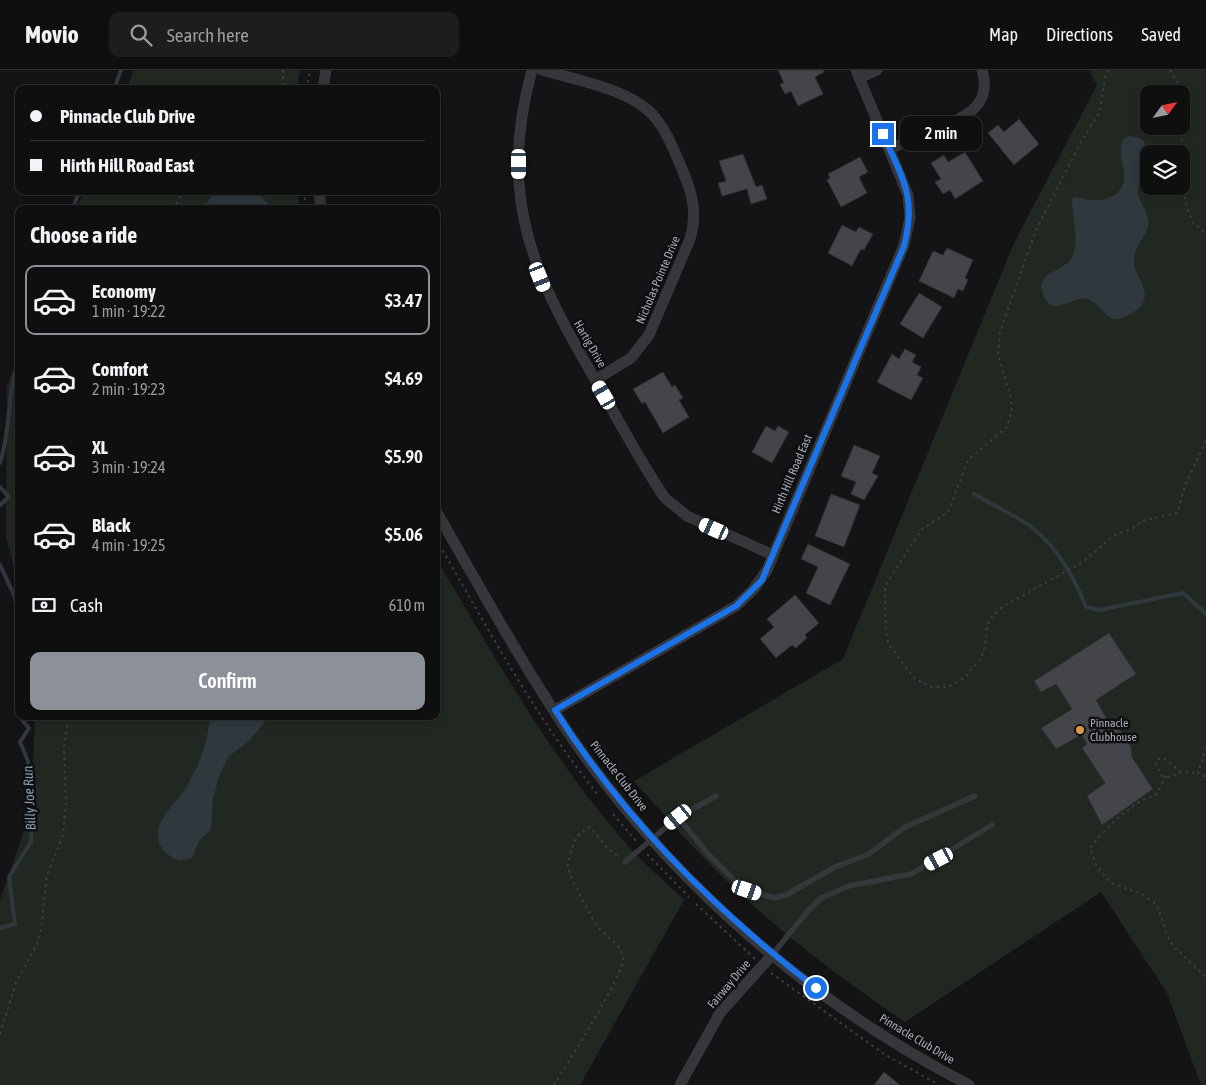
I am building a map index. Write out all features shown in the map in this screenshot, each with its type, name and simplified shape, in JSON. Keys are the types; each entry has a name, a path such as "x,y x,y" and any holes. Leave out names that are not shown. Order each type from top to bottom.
{"street":[{"path":"324,85 326,70"},
{"name":"Hartig Drive","path":"532,70 521,120 519,178 525,227 535,263 546,291 595,380 665,498 686,516 773,555"},
{"name":"Nicholas Pointe Drive","path":"542,70 618,93 645,107 667,135 693,200 693,229 690,239 649,335 631,358 595,380"},
{"path":"860,79 877,70"},
{"path":"890,149 970,113 985,87 982,70"},
{"name":"Hirth Hill Road East","path":"555,710 736,606 762,580 904,246 910,206 904,181 860,79"},
{"name":"Pinnacle Club Drive","path":"440,518 521,658 575,742 652,838 699,888 772,954 845,1011 927,1064 969,1085"},
{"name":"Fairway Drive","path":"680,1085 720,1013 772,954"}],"lane":[{"path":"626,862 678,817 716,796"},
{"path":"678,817 708,854 734,880 747,890 774,898 786,895 835,867 869,854 905,827 974,796"},
{"path":"772,954 801,918 821,898 849,886 911,874 992,825"}],"path":[{"path":"283,70 283,85"},
{"path":"308,85 310,70"},
{"path":"1109,70 1105,78 1100,112 1082,140 1036,230 1000,332 998,355 1009,390 1012,410 1007,428 968,460 948,512 922,529 885,586 886,633 889,644 915,679 932,687 948,687 963,679 980,660 992,617 1002,607 1075,566 1095,553 1113,536 1133,528 1142,521 1177,513 1185,486 1206,440"},
{"path":"1170,70 1178,85"},
{"path":"1185,195 1193,224 1206,232"},
{"path":"0,1034 16,983 37,944 41,930 47,875 63,834 66,801 64,747 68,720"},
{"path":"1198,773 1206,747"},
{"path":"1181,772 1164,758 1158,759 1156,764 1162,776 1181,772 1198,773 1206,777"},
{"path":"1166,776 1158,794 1143,799 1122,814 1090,848 1098,867 1111,883 1142,894 1157,905 1168,937 1174,947 1206,977"},
{"path":"554,1085 621,970 623,958 614,941 600,930 593,919 568,867 573,841 586,828 590,827 608,849 626,862"}],"shaded area":[{"path":"134,70 300,70 298,85 128,85"},
{"path":"1089,70 1206,70 1206,1085 1201,1085 1167,993 1101,892 905,1022 776,926 710,864 634,781 843,659 1014,243 1097,85"},
{"path":"1130,136 1140,139 1146,145 1140,145 1140,180 1138,190 1147,216 1148,226 1134,257 1135,267 1144,290 1144,301 1134,312 1116,319 1106,314 1093,301 1087,299 1080,299 1061,306 1049,304 1041,286 1043,281 1048,275 1066,264 1074,252 1075,234 1072,200 1074,197 1104,200 1120,190 1124,176 1121,145 1124,138"},
{"path":"82,195 298,195 299,205 78,205"},
{"path":"213,195 258,195 269,205 205,205"},
{"path":"15,366 15,572 6,537 7,386"},
{"path":"440,565 526,707 575,779 629,847 684,900 580,1085 0,1085 0,900 31,811 35,720 440,720"},
{"path":"210,720 267,720 248,742 229,756 220,773 213,799 211,830 199,841 192,858 179,861 166,853 161,847 158,838 159,826 195,772 205,745"}],"building":[{"path":"778,70 823,70 824,72 815,77 823,94 798,106 791,91 785,94 780,84 784,83"},
{"path":"1019,119 1039,144 1014,165 988,133 998,125 1004,132"},
{"path":"965,152 983,181 955,199 950,190 943,194 935,182 941,179 931,163 944,155 948,162"},
{"path":"743,154 756,187 762,185 767,199 751,204 747,189 722,196 718,183 726,181 719,161"},
{"path":"860,157 868,172 859,177 867,193 841,207 827,180 830,178 828,174"},
{"path":"842,225 856,232 859,227 873,234 864,250 861,249 852,266 828,253"},
{"path":"947,248 973,260 965,278 968,280 963,291 958,289 954,298 919,281 933,251 943,255"},
{"path":"919,293 942,307 923,338 900,324"},
{"path":"905,349 916,355 912,362 921,367 917,375 923,378 911,400 877,382 892,354 899,359"},
{"path":"663,372 672,387 675,385 683,398 679,400 689,417 663,433 645,402 642,404 633,389"},
{"path":"766,426 775,431 778,426 789,432 772,463 752,452"},
{"path":"854,445 880,456 872,473 878,476 864,500 851,494 856,482 841,476"},
{"path":"831,494 860,505 844,547 815,536"},
{"path":"808,544 850,564 830,605 806,593 818,567 801,559"},
{"path":"795,595 819,623 805,635 807,638 796,648 792,645 776,658 760,639 774,627 767,619"},
{"name":"Pinnacle Clubhouse","path":"1109,633 1136,674 1096,700 1112,728 1121,731 1131,747 1132,757 1153,789 1102,825 1087,796 1105,783 1082,748 1087,744 1081,735 1056,749 1041,728 1072,709 1056,684 1041,692 1034,681"},
{"path":"884,1072 900,1085 874,1085"}],"waterway":[{"name":"Billy Joe Run","path":"115,85 121,70"},
{"name":"Billy Joe Run","path":"74,205 78,195"},
{"name":"Billy Joe Run","path":"0,463 6,437 15,372"},
{"name":"Billy Joe Run","path":"0,487 9,497 0,505"},
{"path":"974,494 1030,526 1040,534 1064,563 1086,607 1099,610 1183,593 1206,614"},
{"name":"Billy Joe Run","path":"0,565 15,597"},
{"name":"Billy Joe Run","path":"0,928 15,924 9,877 31,842 32,799 28,761 20,742 29,728 22,720"}],"place":[{"name":"Pinnacle Clubhouse","path":"1080,730"}],"route":[{"path":"816,988 769,953 687,876 633,816 575,742 555,710 736,606 762,580 904,246 910,218 908,195 904,181 883,134"}]}
